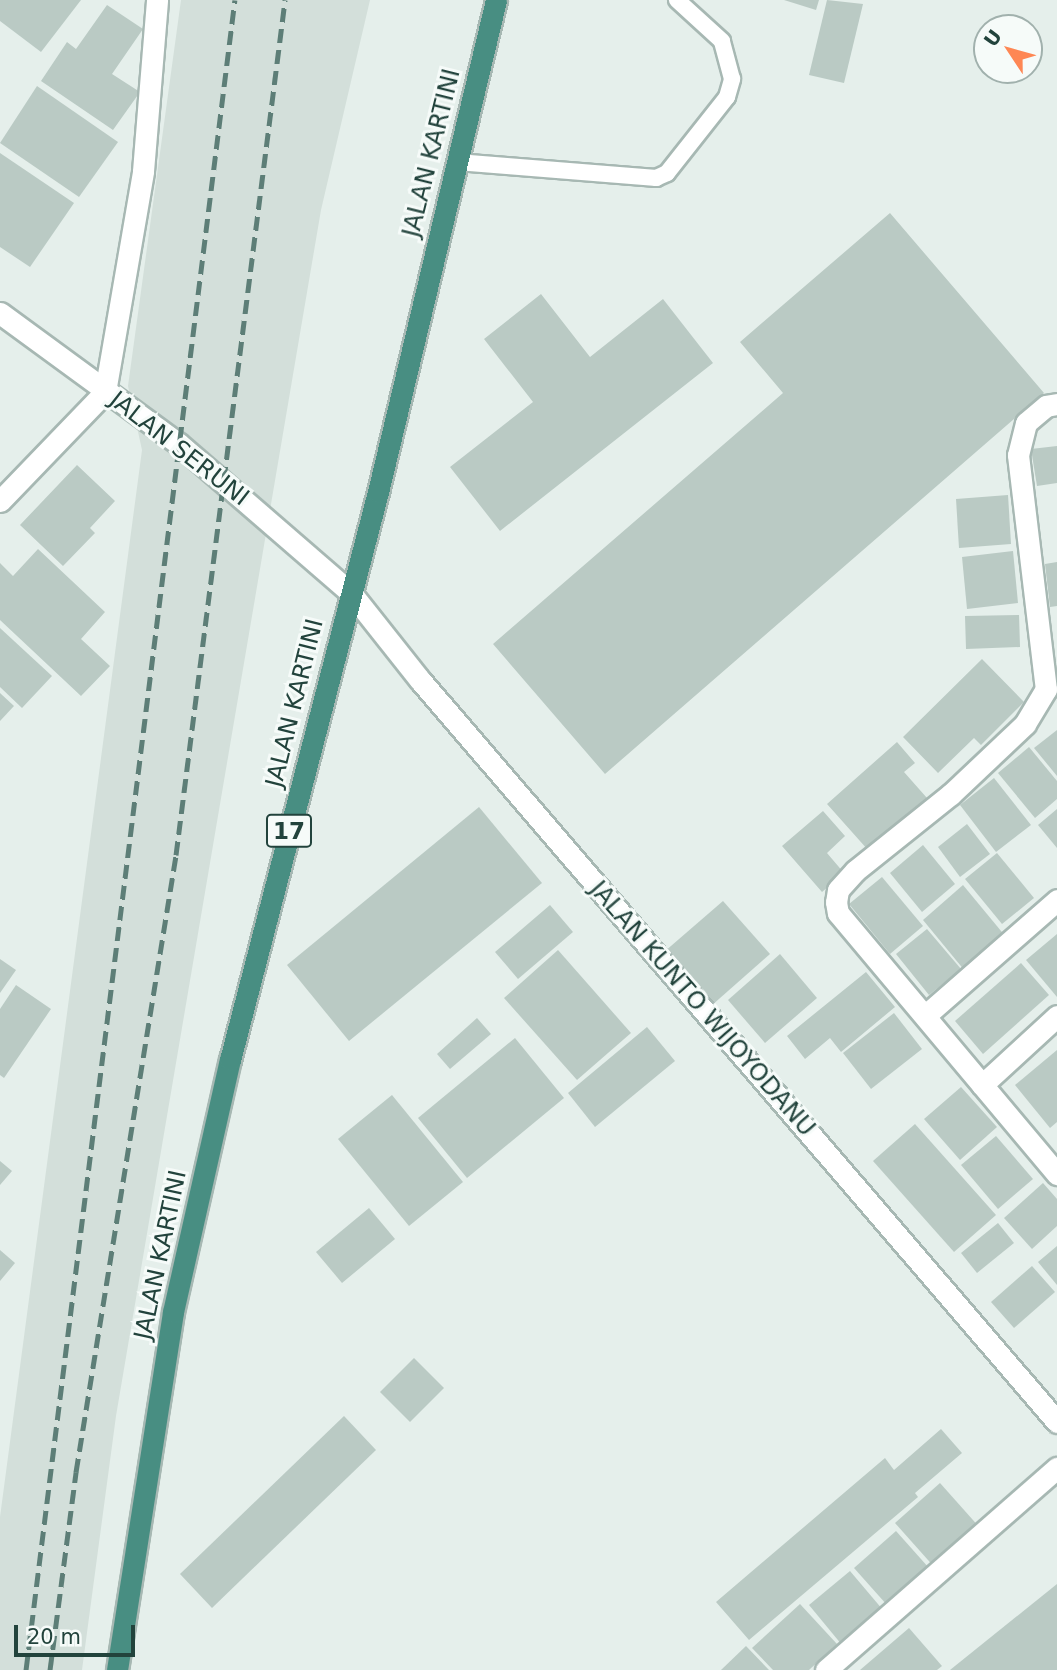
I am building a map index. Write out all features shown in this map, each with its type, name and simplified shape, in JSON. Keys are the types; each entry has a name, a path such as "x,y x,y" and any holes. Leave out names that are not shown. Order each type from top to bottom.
{"highway":[{"name":"JALAN KARTINI","path":"117,1670 173,1312 230,1060 351,593 496,0"}],"street":[{"path":"0,501 105,392 143,171 157,0"},
{"name":"JALAN SERUNI","path":"0,313 79,368 105,392 210,469 351,593"},
{"path":"1057,404 1046,406 1026,423 1018,455 1046,689 1025,724 951,794 855,871 838,890 838,913 927,1014 1057,1174"},
{"name":"JALAN KUNTO WIJOYODANU","path":"351,593 420,680 1057,1422"},
{"path":"927,1014 1057,900"},
{"path":"982,1085 1057,1016"},
{"path":"826,1670 1057,1468"}],"lane":[{"path":"457,162 656,177 667,173 727,97 732,79 722,41 677,0"}],"shaded area":[{"path":"181,0 370,0 321,210 116,1416 82,1670 0,1670 0,1517 142,450 128,386"}],"building":[{"path":"0,0 81,0 41,52 0,21"},
{"path":"784,0 819,0 816,10"},
{"path":"827,0 863,4 844,83 809,75"},
{"path":"107,5 143,29 112,74 140,92 113,130 41,81 67,42 76,49"},
{"path":"37,86 118,142 79,197 0,143"},
{"path":"0,153 74,203 30,267 0,247"},
{"path":"890,213 1044,393 605,774 493,644 783,393 740,342"},
{"path":"541,294 590,357 663,299 713,363 500,531 450,467 533,402 484,339"},
{"path":"1057,446 1057,483 1037,486 1031,449"},
{"path":"77,465 115,501 90,528 95,533 63,566 20,525"},
{"path":"1008,495 1011,544 959,548 956,499"},
{"path":"38,549 105,612 81,639 110,666 81,696 0,620 0,563 13,576"},
{"path":"1013,551 1018,603 967,609 962,557"},
{"path":"1057,562 1057,606 1050,607 1045,564"},
{"path":"1019,615 1020,647 966,649 965,616"},
{"path":"0,628 52,676 22,708 0,687"},
{"path":"982,659 1024,702 981,745 974,738 938,773 903,737"},
{"path":"0,693 14,706 0,721"},
{"path":"1057,730 1057,776 1034,748"},
{"path":"897,742 915,763 904,772 927,798 868,850 827,804"},
{"path":"1029,747 1057,781 1057,799 1035,818 998,773"},
{"path":"994,778 1031,825 996,852 960,805"},
{"path":"479,807 542,883 349,1041 287,965"},
{"path":"1057,809 1057,848 1038,825"},
{"path":"823,811 845,836 827,853 844,873 822,892 782,846"},
{"path":"967,824 990,854 960,877 938,847"},
{"path":"923,845 955,884 922,912 890,873"},
{"path":"997,853 1034,898 1002,924 965,879"},
{"path":"882,877 923,926 890,954 849,904"},
{"path":"963,885 1006,937 965,971 923,920"},
{"path":"723,901 770,954 711,1006 664,952"},
{"path":"550,905 573,932 518,979 495,952"},
{"path":"927,929 961,969 929,995 896,954"},
{"path":"1057,934 1057,997 1026,960"},
{"path":"558,950 631,1033 577,1080 504,998"},
{"path":"780,954 817,998 765,1043 728,1000"},
{"path":"0,959 16,970 0,993"},
{"path":"1021,963 1049,995 983,1054 955,1021"},
{"path":"866,972 895,1007 841,1052 830,1038 805,1059 787,1036"},
{"path":"16,985 51,1009 4,1078 0,1075 0,1009"},
{"path":"894,1013 922,1049 871,1089 843,1053"},
{"path":"477,1018 491,1034 450,1069 437,1054"},
{"path":"647,1027 675,1061 595,1127 568,1093"},
{"path":"515,1038 564,1098 467,1178 418,1118"},
{"path":"1057,1050 1057,1122 1050,1128 1015,1085"},
{"path":"961,1087 997,1127 960,1160 924,1119"},
{"path":"392,1095 463,1182 409,1226 338,1139"},
{"path":"915,1124 996,1215 954,1252 873,1161"},
{"path":"996,1136 1033,1179 998,1209 961,1165"},
{"path":"0,1161 12,1171 0,1185"},
{"path":"1043,1183 1057,1199 1057,1226 1032,1249 1004,1218"},
{"path":"369,1208 395,1239 342,1283 316,1252"},
{"path":"998,1223 1014,1243 977,1273 961,1253"},
{"path":"1057,1246 1057,1285 1038,1262"},
{"path":"0,1250 15,1263 0,1281"},
{"path":"1032,1266 1055,1292 1014,1328 991,1302"},
{"path":"414,1358 444,1388 410,1422 380,1392"},
{"path":"344,1416 376,1450 212,1608 180,1574"},
{"path":"941,1429 962,1453 915,1493 918,1497 749,1640 716,1602 885,1458 894,1470"},
{"path":"940,1483 981,1529 936,1569 895,1523"},
{"path":"896,1531 929,1568 887,1605 854,1568"},
{"path":"850,1571 883,1610 842,1645 809,1605"},
{"path":"1057,1584 1057,1670 950,1670"},
{"path":"800,1604 837,1644 809,1670 773,1670 752,1648"},
{"path":"909,1628 942,1666 937,1670 860,1670"},
{"path":"746,1646 769,1670 721,1670"}],"railway":[{"path":"26,1670 235,0"},
{"path":"50,1670 76,1472 176,855 285,0"}]}
